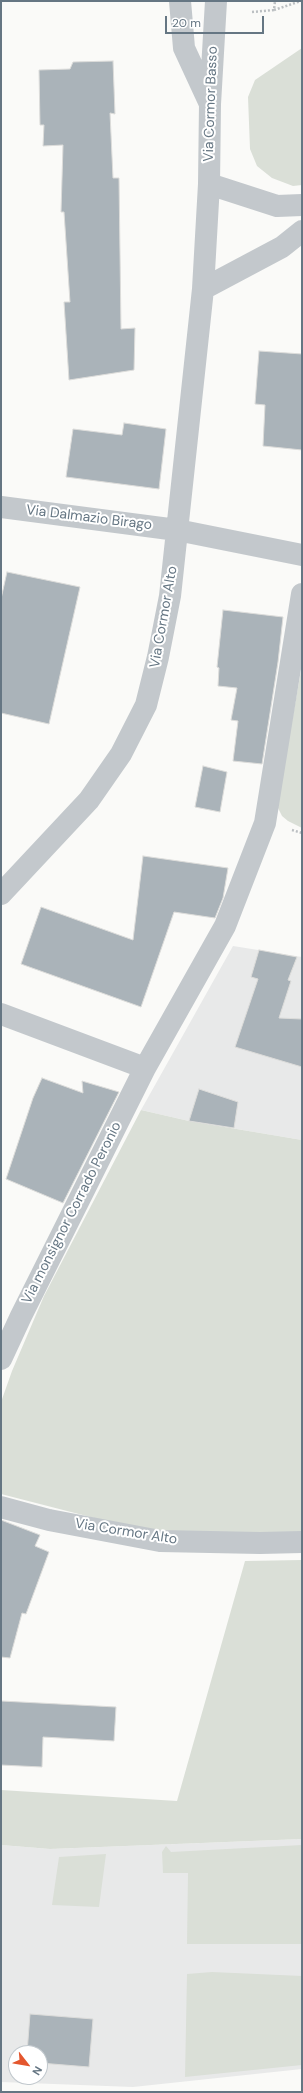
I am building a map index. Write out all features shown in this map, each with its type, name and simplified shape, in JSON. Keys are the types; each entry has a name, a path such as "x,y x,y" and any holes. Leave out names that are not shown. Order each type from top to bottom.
{"street":[{"path":"180,1 184,48 210,104"},
{"name":"Via Cormor Basso","path":"209,184 210,104 216,1"},
{"path":"209,184 277,206 302,205"},
{"name":"Via Cormor Alto","path":"1,894 89,800 121,754 146,705 158,657 170,596 203,289 209,184"},
{"path":"203,289 282,248 302,231"},
{"name":"Via Dalmazio Birago","path":"1,507 177,530 302,555"},
{"name":"Via monsignor Corrado Peronio","path":"1,1360 49,1259 145,1068 224,926 264,823 302,594"},
{"path":"1,1014 145,1068"},
{"name":"Via Cormor Alto","path":"1,1507 49,1520 160,1541 260,1543 302,1542"}],"path":[{"path":"274,10 275,1"},
{"path":"252,12 274,10 301,1"}],"shaded area":[{"path":"302,48 302,185 293,186 272,178 257,166 250,149 248,97 255,80"},
{"path":"302,665 302,828 288,821 282,816 278,808 280,788"},
{"path":"233,946 302,957 302,1140 189,1121 141,1110"},
{"path":"141,1110 189,1121 302,1140 302,1535 162,1531 106,1521 1,1494 1,1402 12,1371 44,1296"},
{"path":"302,1560 302,1839 50,1849 1,1845 1,1790 177,1801 245,1561"},
{"path":"302,1839 302,2069 133,2087 48,2084 48,2045 8,2045 8,2082 1,2082 1,1845 50,1849"},
{"path":"302,1845 302,1944 187,1944 188,1873 163,1873 162,1852 166,1846 171,1852"},
{"path":"106,1854 99,1907 52,1905 59,1857"},
{"path":"212,1972 302,1976 302,2065 185,2077 187,1974"}],"building":[{"path":"113,61 115,114 110,113 113,178 119,178 121,329 135,328 134,370 69,380 64,302 70,302 64,212 61,212 63,145 43,146 44,125 40,125 39,70 70,69 73,62"},
{"path":"259,351 302,354 302,450 263,446 265,405 255,404"},
{"path":"124,423 166,429 159,489 66,477 73,429 122,435"},
{"path":"7,572 80,587 49,724 1,713 1,599"},
{"path":"223,610 283,617 278,662 262,764 233,761 238,721 231,720 237,688 218,686 219,668 217,667"},
{"path":"203,766 227,772 220,812 195,807"},
{"path":"143,856 228,868 223,898 215,918 174,912 141,1007 21,964 41,907 133,940"},
{"path":"259,950 297,957 288,980 291,981 279,1018 302,1019 302,1067 235,1047 258,979 251,977"},
{"path":"42,1078 83,1093 82,1081 119,1092 63,1203 6,1179 33,1098"},
{"path":"199,1089 238,1102 234,1128 189,1121"},
{"path":"1,1520 40,1535 35,1546 49,1552 26,1614 22,1613 10,1658 1,1657"},
{"path":"1,1701 116,1707 114,1741 43,1737 42,1767 1,1765"},
{"path":"30,2014 93,2019 89,2067 48,2064 48,2045 28,2045"}]}
